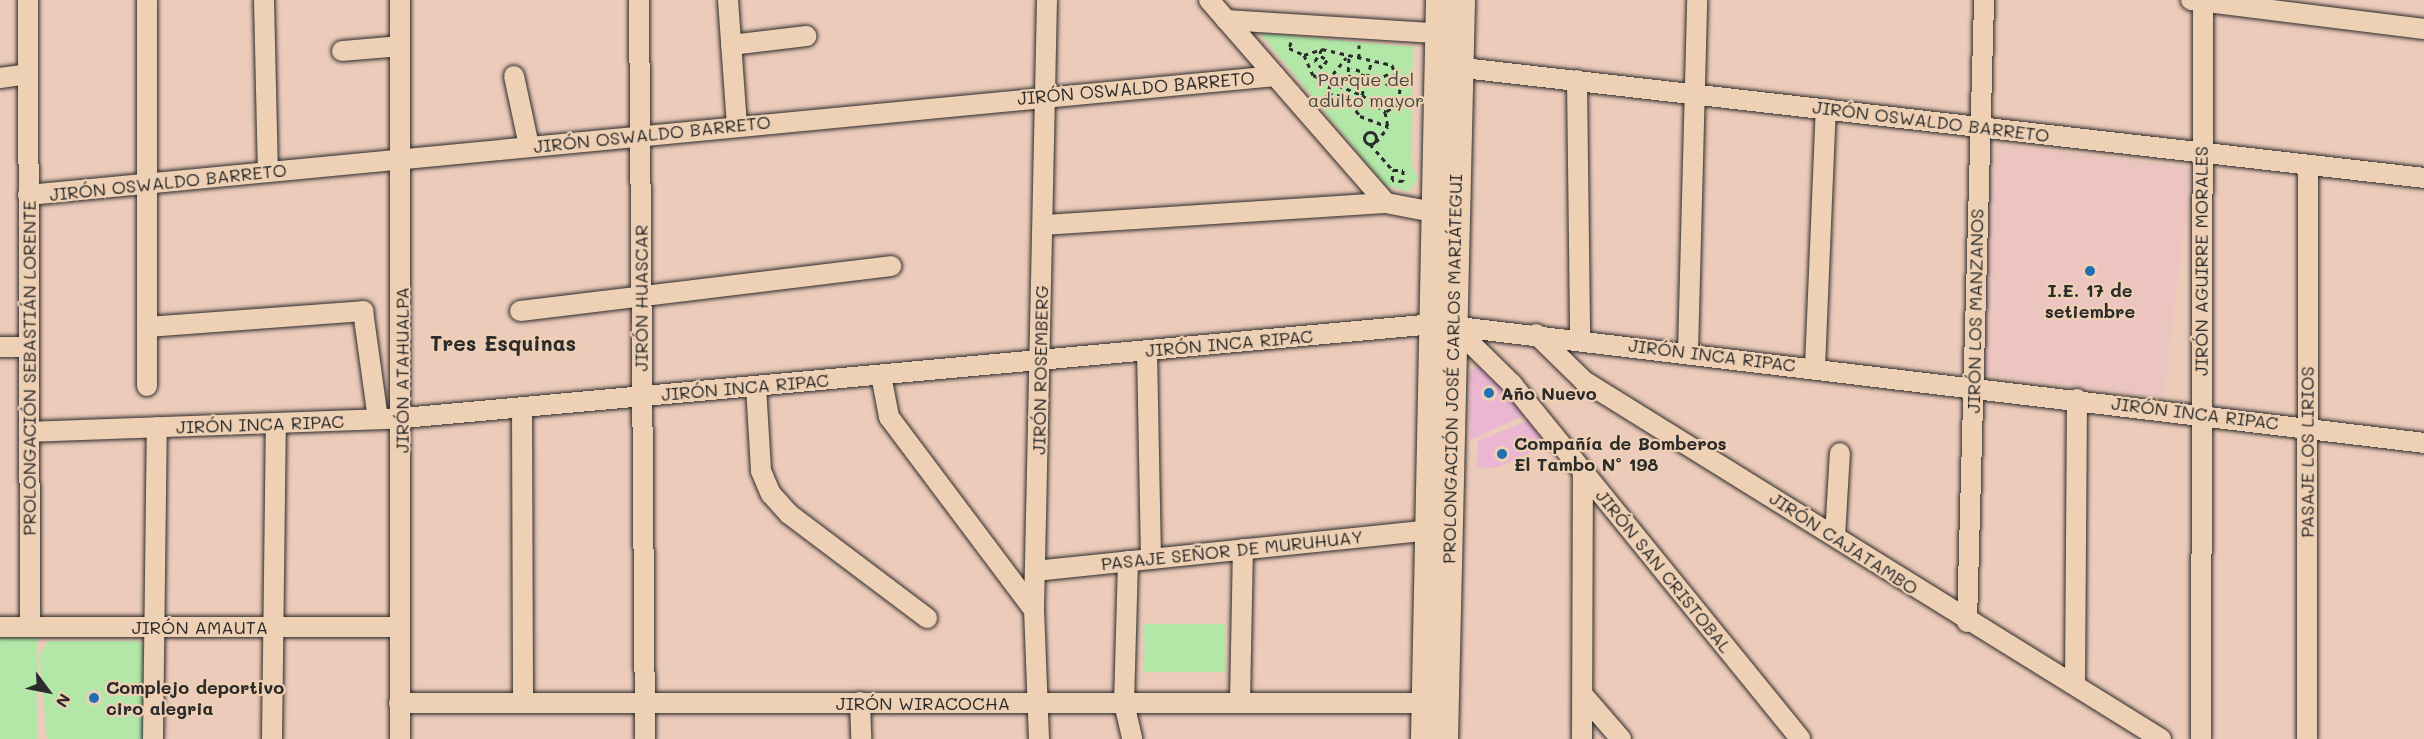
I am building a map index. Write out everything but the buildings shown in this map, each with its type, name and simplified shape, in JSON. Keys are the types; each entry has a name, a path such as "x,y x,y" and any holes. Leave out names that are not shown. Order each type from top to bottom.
{"main road":[{"name":"PROLONGACIÓN JOSÉ CARLOS MARIÁTEGUI","path":"1424,739 1435,702 1444,325 1449,34 1439,0"},
{"name":"PROLONGACIÓN JOSÉ CARLOS MARIÁTEGUI","path":"1449,34 1462,0"},
{"name":"PROLONGACIÓN JOSÉ CARLOS MARIÁTEGUI","path":"1444,325 1429,530 1435,702 1445,739"}],"street":[{"name":"PROLONGACIÓN SEBASTIÁN LORENTE","path":"28,0 30,627"},
{"path":"147,0 147,386"},
{"path":"264,0 268,172"},
{"name":"JIRÓN ATAHUALPA","path":"400,0 403,418 399,627 400,739"},
{"name":"JIRÓN HUASCAR","path":"639,0 645,739"},
{"path":"728,0 736,126"},
{"name":"JIRÓN ROSEMBERG","path":"1040,739 1035,703 1034,610 1047,0"},
{"path":"1209,0 1386,203"},
{"path":"1688,352 1697,0"},
{"name":"JIRÓN LOS MANZANOS","path":"1966,622 1975,385 1977,127 1984,0"},
{"path":"2199,0 2316,8 2424,29"},
{"name":"JIRÓN AGUIRRE MORALES","path":"2199,0 2201,739"},
{"path":"1226,20 1449,34"},
{"path":"731,45 806,36"},
{"path":"342,51 400,46"},
{"name":"JIRÓN OSWALDO BARRETO","path":"1448,66 2424,178"},
{"path":"0,78 28,74"},
{"path":"514,76 529,146"},
{"name":"JIRÓN OSWALDO BARRETO","path":"28,195 1044,96 1275,76"},
{"path":"1576,80 1580,339"},
{"path":"1815,368 1826,109"},
{"name":"PASAJE LOS LIRIOS","path":"2307,739 2308,165"},
{"path":"1044,225 1386,203 1446,215"},
{"path":"520,311 891,266"},
{"path":"147,327 363,311 378,419"},
{"name":"JIRÓN INCA RIPAC","path":"29,432 403,418 1444,325 1975,385 2307,426 2424,443"},
{"name":"JIRÓN SAN CRISTOBAL","path":"1444,325 1512,384 1800,739"},
{"name":"JIRÓN CAJATAMBO","path":"1536,334 1584,381 1835,536 1966,622 2075,685 2161,739"},
{"path":"0,347 29,347"},
{"path":"1147,350 1151,559"},
{"path":"881,375 889,417 1034,610"},
{"path":"756,386 761,471 771,494 789,514 927,618"},
{"path":"2075,685 2077,399"},
{"path":"522,407 523,702"},
{"path":"272,739 276,423"},
{"path":"153,739 157,427"},
{"path":"1835,536 1840,453"},
{"path":"1582,739 1583,470"},
{"name":"PASAJE SEÑOR DE MURUHUAY","path":"1035,571 1429,530"},
{"path":"1240,702 1243,549"},
{"path":"1128,561 1125,702 1132,739"},
{"name":"JIRÓN AMAUTA","path":"0,627 399,627"},
{"path":"1583,695 1621,739"},
{"path":"860,702 861,739"},
{"name":"JIRÓN WIRACOCHA","path":"399,703 1435,702"}],"path":[{"path":"1318,68 1315,61 1321,56 1322,49"},
{"path":"1388,127 1385,112 1362,95 1313,75 1304,55 1322,49 1398,71"},
{"path":"1313,75 1318,68 1327,64 1321,56"},
{"path":"1348,58 1352,68 1361,74 1380,78 1398,71"},
{"path":"1311,117 1328,94 1330,83 1348,58"},
{"path":"1362,95 1371,76 1371,62"},
{"path":"1352,68 1348,75 1353,81"},
{"path":"1398,71 1398,104"},
{"path":"1352,90 1353,81 1361,74"},
{"path":"1380,78 1386,85 1390,76"},
{"path":"1328,94 1345,96 1360,116 1388,127"},
{"path":"1385,112 1398,104 1404,104"},
{"path":"1370,144 1375,142 1388,127"},
{"path":"1375,142 1376,135 1369,132 1364,138 1393,170 1392,180 1403,181 1403,170 1393,170"}],"shaded area":[{"name":"I.E. 17 de setiembre","path":"1996,144 2192,168 2163,397 1968,373"}],"green space":[{"name":"Parque del adulto mayor","path":"1260,33 1413,47 1411,164 1418,179 1408,192 1385,185"},
{"path":"1143,624 1225,624 1225,672 1143,672"},
{"path":"0,636 38,636 38,739 0,739"},
{"name":"Complejo deportivo ciro alegria","path":"48,641 138,641 147,648 145,739 47,739 39,657"}],"place":[{"name":"I.E. 17 de setiembre","path":"2090,271"},
{"name":"Año Nuevo","path":"1489,393"},
{"name":"Compañía de Bomberos El Tambo Nº 198","path":"1502,454"},
{"name":"Complejo deportivo ciro alegria","path":"94,698"}],"district":[{"name":"Tres Esquinas","path":"503,343"}]}
